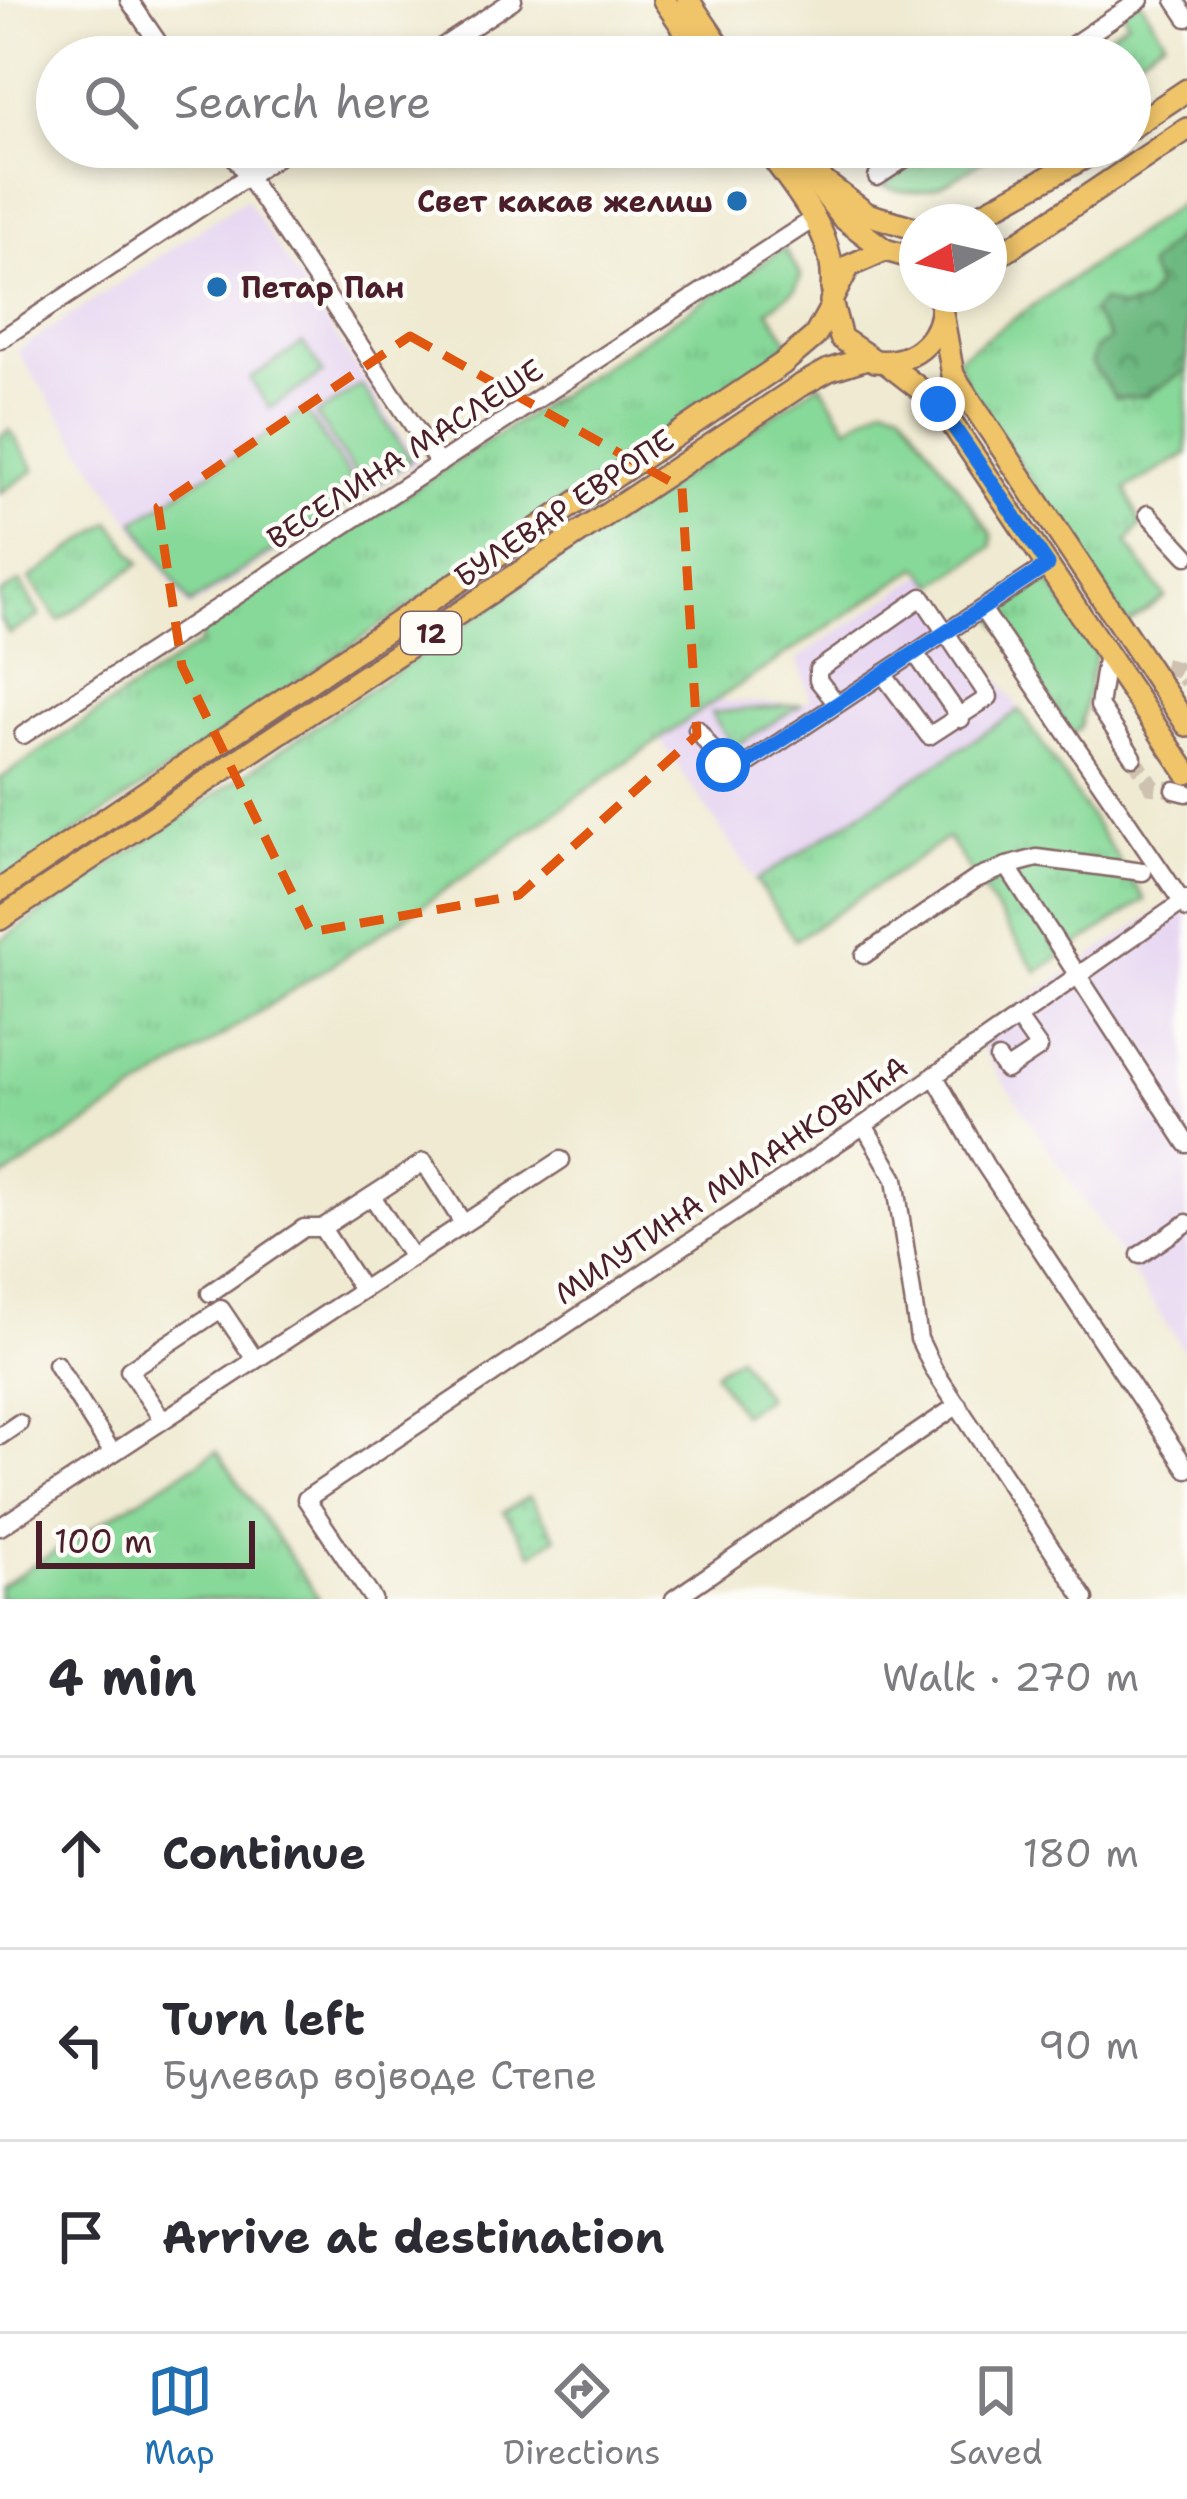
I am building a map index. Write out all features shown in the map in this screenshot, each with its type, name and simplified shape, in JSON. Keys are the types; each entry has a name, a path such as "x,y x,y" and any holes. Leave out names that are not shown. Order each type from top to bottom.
{"main road":[{"path":"664,0 689,36"},
{"path":"688,0 713,36"},
{"path":"1151,114 1187,90"},
{"path":"1151,153 1187,129"},
{"path":"780,168 815,218 831,255 831,304 841,338 938,404 1107,653 1183,785"},
{"path":"804,168 850,226 885,250 899,253"},
{"path":"810,168 867,214 899,224"},
{"path":"999,204 1064,168"},
{"path":"1007,209 1069,168"},
{"path":"1007,250 1129,168"},
{"name":"12","path":"831,304 848,266 885,250"},
{"name":"БУЛЕВАР ЕВРОПЕ","path":"0,890 782,364 815,336 831,304"},
{"name":"12","path":"876,360 903,360 926,346 940,312"},
{"name":"12","path":"945,312 953,375 1155,665 1187,725"},
{"name":"БУЛЕВАР ЕВРОПЕ","path":"0,919 798,387 876,360"}],"street":[{"path":"129,0 154,36"},
{"path":"459,36 513,0"},
{"path":"1086,36 1140,0"},
{"path":"1175,0 1187,18"},
{"path":"242,168 439,464"},
{"path":"0,340 260,168"},
{"path":"877,177 890,168"},
{"name":"ВЕСЕЛИНА МАСЛЕШЕ","path":"23,735 815,218"},
{"path":"1148,514 1186,551"},
{"path":"697,729 723,765 733,768 1048,565"},
{"path":"837,704 818,680 818,670 922,597 989,697 928,736 884,674"},
{"path":"982,609 1186,904"},
{"path":"915,653 961,719"},
{"path":"1107,653 1099,706 1133,758"},
{"path":"864,956 976,879 1007,866 1037,858 1143,872"},
{"path":"1007,866 1074,977 1187,1144"},
{"name":"МИЛУТИНА МИЛАНКОВИЋА","path":"373,1599 306,1499 1186,904"},
{"path":"998,1059 1006,1070 1039,1048 1017,1017"},
{"path":"934,1075 985,1166 1187,1468"},
{"path":"864,1125 895,1179 920,1339 1085,1599"},
{"path":"3,1519 561,1160"},
{"path":"210,1293 304,1228 322,1228 424,1162 463,1223"},
{"path":"372,1196 411,1256"},
{"path":"1140,1255 1187,1223"},
{"path":"322,1228 361,1288"},
{"path":"199,1276 254,1358"},
{"path":"162,1419 129,1370 221,1309"},
{"path":"56,1364 112,1452"},
{"path":"674,1599 958,1405"},
{"path":"0,1436 20,1423"}],"highlighted area":[{"path":"410,336 682,488 697,735 519,895 311,932 182,666 158,507"}],"shaded area":[{"path":"246,199 418,462 189,609 17,351"},
{"path":"926,573 1020,710 756,881 660,740 715,701 802,704 811,698 797,659"},
{"path":"1176,899 1187,915 1187,1355 973,1036"}],"green space":[{"path":"1140,0 1165,39 1151,48 1151,36 1106,36 1128,21 1122,11"},
{"path":"909,168 970,168 931,189 900,191 883,186"},
{"path":"1187,199 1187,454 1126,489 1141,525 1127,543 1165,597 1127,624 967,385 957,358"},
{"path":"1187,225 1187,370 1146,396 1116,398 1091,363 1095,349 1110,339 1091,312 1102,301 1120,308 1144,304 1156,286 1148,266"},
{"path":"784,248 801,276 795,290 768,310 789,342 771,360 0,884 0,779 202,642 197,631"},
{"path":"303,343 323,373 270,408 250,379"},
{"path":"820,383 848,427 884,404 902,409 992,534 992,547 935,585 919,567 703,709 416,910 0,1180 0,941"},
{"path":"361,385 411,460 366,490 316,415"},
{"path":"305,410 361,494 190,604 135,522"},
{"path":"10,430 35,470 0,493 0,436"},
{"path":"111,522 140,563 59,621 30,579"},
{"path":"1043,572 1096,652 1080,728 1072,734 989,610"},
{"path":"20,582 40,616 9,634 0,619 0,594"},
{"path":"802,704 734,747 711,713"},
{"path":"1020,710 1145,900 1037,972 948,838 795,940 756,881"},
{"path":"738,1356 766,1398 741,1414 714,1373"},
{"path":"217,1451 319,1599 0,1599 0,1586"},
{"path":"529,1496 556,1537 532,1554 504,1512"}],"tunnel":[{"path":"1164,666 1179,670 1187,682"},
{"path":"1133,757 1152,787 1175,790"}],"place":[{"name":"Свет какав желиш","path":"737,201"},
{"name":"Петар Пан","path":"217,287"}],"route":[{"path":"723,765 746,764 1048,565 938,404"}]}
